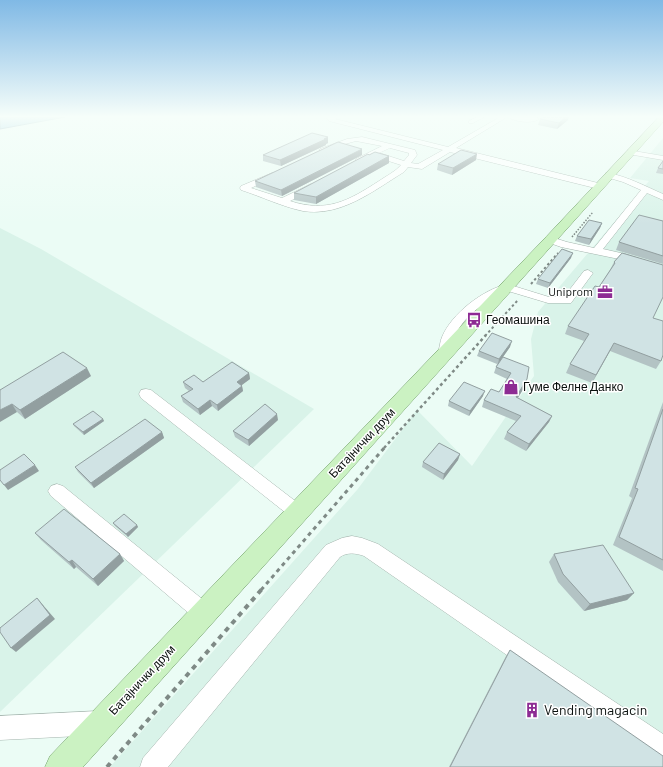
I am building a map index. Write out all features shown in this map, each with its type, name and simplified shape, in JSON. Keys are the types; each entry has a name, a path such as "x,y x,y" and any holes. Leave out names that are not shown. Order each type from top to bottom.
{"main road":[{"name":"Батајнички друм","path":"60,767 205,614 297,512 630,153"}],"lane":[{"path":"313,156 320,153"},
{"path":"278,172 244,188 312,210 335,208 401,170 413,155 412,153"},
{"path":"352,165 372,154 419,167 445,153"},
{"path":"462,153 599,186"},
{"path":"635,153 663,158"},
{"path":"609,175 626,180 661,195"},
{"path":"283,201 317,183"},
{"path":"596,252 646,189"},
{"path":"550,240 596,252 621,256 663,269"},
{"path":"506,288 548,300 567,301 588,273"},
{"path":"146,394 297,512"},
{"path":"56,491 205,614"},
{"path":"152,767 333,550 347,545 358,546 371,550 663,748"},
{"path":"0,728 102,723"}],"path":[{"path":"107,767 412,416 524,293 598,206"}],"shaded area":[{"path":"651,153 663,153 663,767 110,767 357,490 417,410 472,466 534,376 531,339 538,312 649,181 630,178"},
{"path":"0,228 41,249 314,409 0,712"}],"building":[{"path":"268,153 296,153 280,160 263,155"},
{"path":"315,153 355,153 281,190 255,181"},
{"path":"378,153 389,156 316,197 294,193 368,154"},
{"path":"456,153 477,154 453,168 438,164"},
{"path":"663,161 663,169 658,168"},
{"path":"639,215 663,221 663,256 619,242"},
{"path":"589,220 602,223 591,239 577,236"},
{"path":"562,249 573,253 550,283 538,279"},
{"path":"622,253 663,265 663,297 653,318 663,321 663,355 661,361 614,343 596,375 570,364 589,334 568,326 595,286 599,287 615,263 614,262"},
{"path":"492,333 512,341 499,359 479,351"},
{"path":"63,352 87,368 20,410 12,404 0,410 0,390"},
{"path":"503,357 529,367 527,379 516,397 552,416 529,444 507,432 521,416 484,400 491,389 499,392 511,373 496,367"},
{"path":"232,362 249,373 237,382 242,386 217,405 210,400 198,409 181,396 193,389 183,382 194,375 203,382"},
{"path":"464,382 485,391 470,411 449,401"},
{"path":"265,404 277,414 248,440 233,431"},
{"path":"663,409 663,560 619,537 638,489 635,488"},
{"path":"93,411 103,419 83,432 73,424"},
{"path":"145,419 162,432 91,483 75,467"},
{"path":"439,443 460,454 444,474 423,462"},
{"path":"24,454 35,465 4,485 0,480 0,470"},
{"path":"64,509 120,554 93,579 72,560 69,562 35,533"},
{"path":"124,514 137,525 126,534 113,523"},
{"path":"603,545 634,593 590,604 563,574 554,554"},
{"path":"37,598 50,615 11,648 0,632 0,628"},
{"name":"Vending magacin","path":"510,650 663,756 663,767 450,767"}],"place":[{"name":"Uniprom","path":"605,292"},
{"name":"Геомашина","path":"474,320"},
{"name":"Гуме Фелне Данко","path":"511,387"},
{"name":"Vending magacin","path":"532,710"}]}
